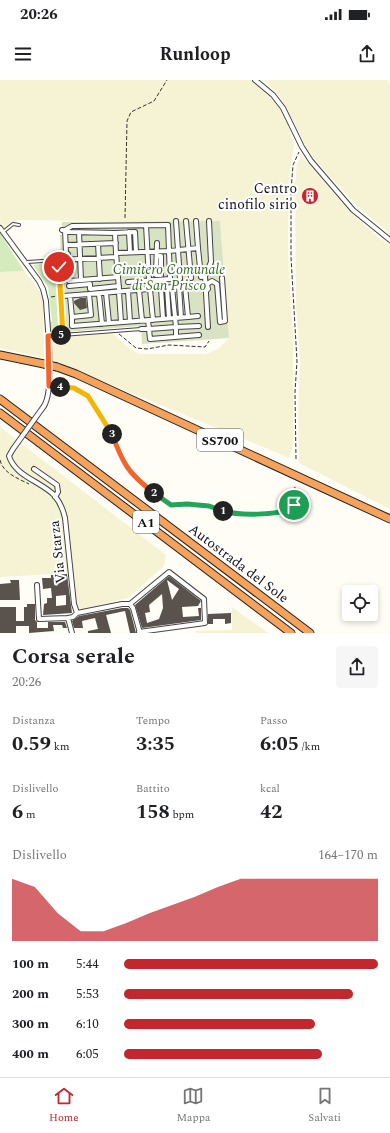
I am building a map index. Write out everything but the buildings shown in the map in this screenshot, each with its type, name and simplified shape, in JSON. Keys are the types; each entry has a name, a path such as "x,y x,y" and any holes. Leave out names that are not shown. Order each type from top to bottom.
{"highway":[{"name":"SS700","path":"0,355 44,364 76,374 390,518"},
{"name":"Autostrada del Sole","path":"0,399 310,633"},
{"name":"Autostrada del Sole","path":"0,413 291,633"}],"street":[{"path":"255,80 273,95 283,108 302,147 311,161 353,210 390,240"},
{"path":"176,222 180,279"},
{"path":"186,222 191,278"},
{"path":"196,222 201,277 205,276"},
{"path":"208,327 205,276 210,268 211,262 209,222"},
{"path":"146,225 149,280"},
{"path":"63,230 72,226 168,225 168,251 171,280 159,277 149,280 128,282"},
{"name":"Via Starza","path":"2,230 43,289 46,301 48,336 48,401 9,456 12,465 55,497 62,506 66,518 74,604 77,613"},
{"path":"63,230 115,233 136,232 136,252"},
{"path":"63,230 68,260 68,281 118,277"},
{"path":"79,232 80,280"},
{"path":"129,232 130,252"},
{"path":"115,233 121,322"},
{"path":"66,245 116,243"},
{"path":"157,243 158,254 161,256 161,275 159,277"},
{"path":"98,244 100,279"},
{"path":"59,260 99,258 130,252 147,252 158,254 168,251 198,248"},
{"path":"206,291 208,289 207,284 212,281 217,284 220,322 226,321 222,278"},
{"path":"69,286 90,284 90,288 119,289 128,291 194,286"},
{"path":"185,286 188,317"},
{"path":"172,287 176,337"},
{"path":"179,287 181,317"},
{"path":"161,288 163,319"},
{"path":"167,288 169,318"},
{"path":"60,296 99,294 119,289"},
{"path":"150,289 150,338 199,335"},
{"path":"139,290 142,320"},
{"path":"128,291 130,321"},
{"path":"106,293 109,323"},
{"path":"89,294 91,324"},
{"path":"99,294 102,324"},
{"path":"70,296 72,326 198,316"},
{"path":"72,317 91,315"},
{"path":"141,329 199,326"},
{"path":"34,469 58,485 58,492 55,497"},
{"path":"37,585 38,619 68,618 73,617 77,613 122,604 130,604 169,572 204,599 205,623 140,632 130,604"},
{"path":"68,618 72,633"}],"lane":[{"path":"2,230 13,224 19,225"},
{"path":"24,262 59,260 63,335"},
{"path":"48,336 141,329"}],"path":[{"path":"125,218 127,121 131,112 154,101 167,80"},
{"path":"296,460 295,392 297,360 291,257 291,191 293,166 302,147"},
{"path":"50,297 60,296"},
{"path":"115,331 136,348 169,345 205,347 209,341"},
{"path":"49,386 74,388 88,396 110,430 121,459 132,474 162,500 171,505 187,504 209,506 231,513 287,511 292,509 294,505 295,485"},
{"path":"0,460 1,465 8,473 29,484"}],"shaded area":[{"path":"0,80 252,80 269,95 279,108 287,122 294,145 289,177 288,221 288,254 293,338 293,444 290,458 53,361 52,338 112,333 131,350 141,354 206,354 218,349 229,338 220,222 18,220 3,232 0,222"},
{"path":"264,80 387,80 390,84 390,234 357,206 309,152 281,98"},
{"path":"302,156 348,210 379,238 390,245 390,509 299,463 298,414 300,358 296,307 295,184 297,163"},
{"path":"24,271 39,290 43,300 44,358 0,348 0,272"},
{"path":"0,427 166,555 164,566 128,598 83,609 79,608 76,604 73,573 0,577"},
{"path":"232,607 268,633 196,633 196,631 232,630"}],"green space":[{"name":"Cimitero Comunale di San Prisco","path":"220,221 229,338 142,344 141,326 64,332 60,235 62,235 62,222"},
{"path":"0,233 2,236 24,271 0,272"},
{"path":"53,262 58,271 55,272 58,327 62,328 62,331 53,333 50,330 49,323 52,321 48,287 33,265"}],"tunnel":[{"path":"164,251 165,279"},
{"path":"152,252 153,280"}],"place":[{"name":"Centro cinofilo sirio","path":"310,196"}],"route":[{"path":"59,267 63,335 48,336 50,375 49,386 74,388 88,396 102,415 110,430 121,459 136,479 162,500 171,505 187,504 209,506 231,513 268,513 287,511 292,509 294,505"}]}
